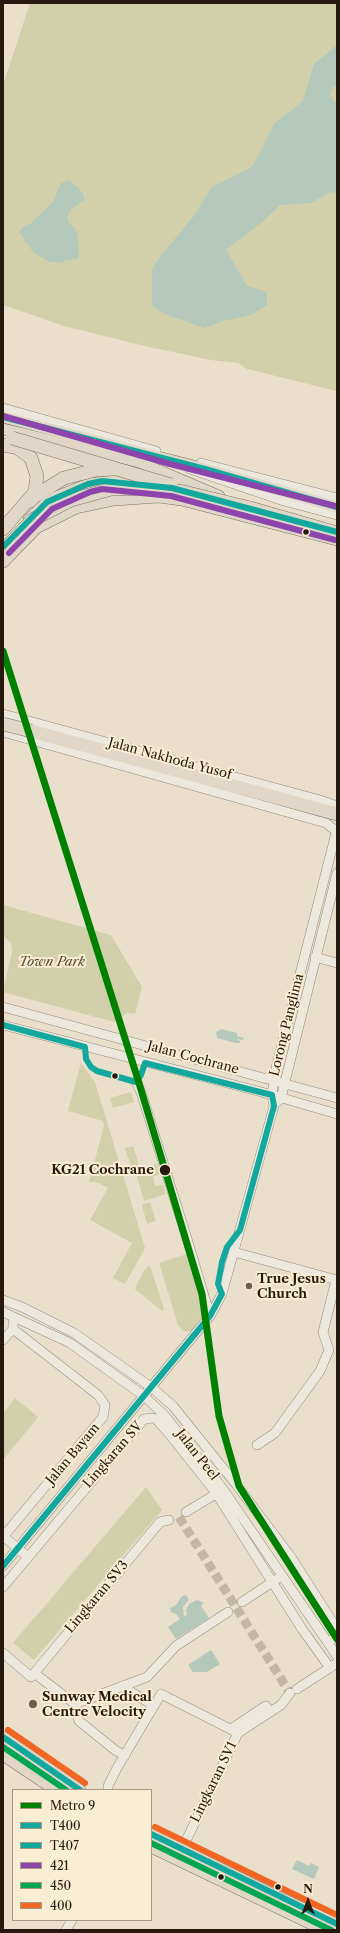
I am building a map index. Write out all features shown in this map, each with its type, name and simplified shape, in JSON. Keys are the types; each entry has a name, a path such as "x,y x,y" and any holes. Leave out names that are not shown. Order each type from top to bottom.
{"highway":[{"path":"3,436 117,468 337,538"},
{"path":"3,444 18,448 31,458 37,476 35,492 3,530"},
{"path":"3,530 35,496 64,478 96,470 124,469 158,475 337,532"},
{"path":"3,551 32,520 71,500 111,489 159,488 184,492 250,508 337,532"},
{"path":"3,561 36,527 76,508 114,499 159,496 182,499 337,538"},
{"path":"5,730 31,731 337,814"}],"main road":[{"path":"3,417 171,459 249,483 337,507"},
{"path":"3,429 139,462 243,508"},
{"path":"3,547 47,502 88,484 102,481 172,488 337,532"},
{"path":"3,1737 79,1789"},
{"path":"3,1755 54,1789"},
{"path":"152,1834 274,1895 337,1924"},
{"path":"152,1847 324,1930"}],"street":[{"path":"3,408 171,459 337,498"},
{"path":"171,459 196,472 284,501 337,515"},
{"name":"Jalan Nakhoda Yusof","path":"3,714 15,716 320,800 337,806"},
{"path":"5,730 5,721 15,716"},
{"name":"Jalan Nakhoda Yusof","path":"5,730 315,820 335,829"},
{"name":"Lorong Panglima","path":"276,1097 273,1081 335,829"},
{"name":"Lorong Panglima","path":"234,1252 276,1097 284,1083 337,873"},
{"path":"315,957 337,963"},
{"name":"Jalan Cochrane","path":"3,1007 337,1098"},
{"name":"Jalan Cochrane","path":"3,1025 337,1114"},
{"path":"136,1082 141,1092 190,1245 210,1316"},
{"path":"3,1566 210,1316 222,1294 234,1252 336,1280 324,1332 329,1350 320,1372 275,1433 257,1445"},
{"name":"Jalan Peel","path":"3,1300 22,1307 74,1333 151,1387 173,1406 206,1446 291,1557 335,1624"},
{"name":"Jalan Peel","path":"3,1312 14,1315 70,1343 144,1396 158,1410 196,1453 220,1491 283,1575 337,1656"},
{"path":"3,1340 13,1329 14,1315"},
{"name":"Jalan Bayam","path":"13,1329 98,1395 105,1405 103,1417 3,1537 28,1557"},
{"path":"133,1409 141,1406 150,1406 158,1410"},
{"name":"Lingkaran SV","path":"3,1587 116,1451 147,1418 156,1419 220,1491 272,1582 333,1665"},
{"path":"196,1453 206,1446"},
{"path":"186,1512 220,1491"},
{"name":"Lingkaran SV3","path":"31,1674 160,1522 169,1520"},
{"path":"242,1602 283,1575"},
{"path":"75,1704 147,1677 176,1646 228,1612"},
{"path":"328,1642 337,1636"},
{"path":"3,1653 75,1704 79,1721 115,1750 125,1756"},
{"name":"Lingkaran SV1","path":"182,1849 235,1732 270,1712 281,1704 294,1691 333,1665"},
{"path":"122,1686 154,1706"},
{"path":"106,1789 161,1694 235,1732"},
{"path":"66,1930 71,1921"}],"green space":[{"path":"30,3 337,3 337,391 247,369 238,363 211,360 149,347 64,326 3,305 3,85"},
{"name":"Town Park","path":"3,905 111,935 142,987 135,1014 127,1013 114,1022 3,992 12,952 11,943 3,935"},
{"path":"81,1063 95,1082 145,1248 125,1284 113,1278 132,1243 90,1220 108,1188 99,1183 89,1182 104,1126 103,1121 68,1111"},
{"path":"131,1092 134,1102 113,1108 110,1098"},
{"path":"133,1146 139,1165 131,1167 125,1148"},
{"path":"157,1164 160,1174 153,1177 155,1186 163,1185 166,1194 144,1201 135,1170"},
{"path":"150,1202 156,1221 147,1224 142,1205"},
{"path":"187,1254 202,1306 202,1316 191,1331 184,1331 178,1325 159,1263"},
{"path":"150,1266 164,1309 162,1311 135,1289 143,1272"},
{"path":"15,1398 38,1417 3,1460 3,1413"},
{"path":"146,1487 162,1510 34,1660 13,1643"}],"shaded area":[{"path":"337,45 337,86 333,87 330,93 333,101 337,104 337,192 328,193 311,203 280,205 261,223 226,250 247,286 267,292 267,305 251,315 227,320 204,328 165,314 152,305 152,270 158,259 194,216 212,187 252,167 275,123 303,101 314,64"},
{"path":"68,180 78,187 84,196 84,201 71,209 67,217 69,223 75,228 77,234 79,256 77,259 66,260 61,263 50,262 33,252 19,232 25,225 30,224 53,202 61,183"},
{"path":"221,1029 237,1033 237,1036 244,1038 243,1040 236,1039 240,1041 240,1043 235,1043 217,1038 216,1032"},
{"path":"186,1595 189,1600 183,1607 184,1616 187,1615 186,1610 189,1604 197,1600 204,1603 201,1606 209,1618 176,1639 168,1627 180,1619 176,1614 171,1612 170,1608 176,1605 182,1596"},
{"path":"211,1650 220,1664 207,1672 193,1672 188,1665"},
{"path":"297,1860 309,1866 311,1863 319,1867 314,1879 292,1869"}],"tunnel":[{"path":"179,1517 290,1693 297,1689"}],"metro line":[{"name":"9","path":"3,651 139,1083 202,1294 219,1416 239,1486 337,1639"}],"transit line":[{"name":"421","path":"3,416 170,464 335,506"},
{"name":"T407","path":"3,417 205,469 337,507"},
{"name":"T407","path":"3,547 47,502 88,484 102,481 172,488 337,532"},
{"name":"421","path":"9,553 52,509 90,492 102,489 171,496 335,540"},
{"name":"T400","path":"3,1025 85,1047 86,1059 91,1067 97,1071 136,1082 141,1075 145,1063 272,1095 274,1106 240,1230 227,1247 222,1262 218,1284 222,1294 210,1316 3,1566"},
{"name":"400","path":"8,1730 85,1783"},
{"name":"T400","path":"3,1737 79,1789"},
{"name":"450","path":"3,1747 65,1789"},
{"name":"400","path":"155,1827 337,1915"},
{"name":"T400","path":"152,1834 337,1924"},
{"name":"450","path":"152,1843 331,1930"}],"place":[{"name":"KG21 Cochrane","path":"165,1170"},
{"name":"True Jesus Church","path":"249,1286"},
{"name":"Sunway Medical Centre Velocity","path":"33,1704"}]}
